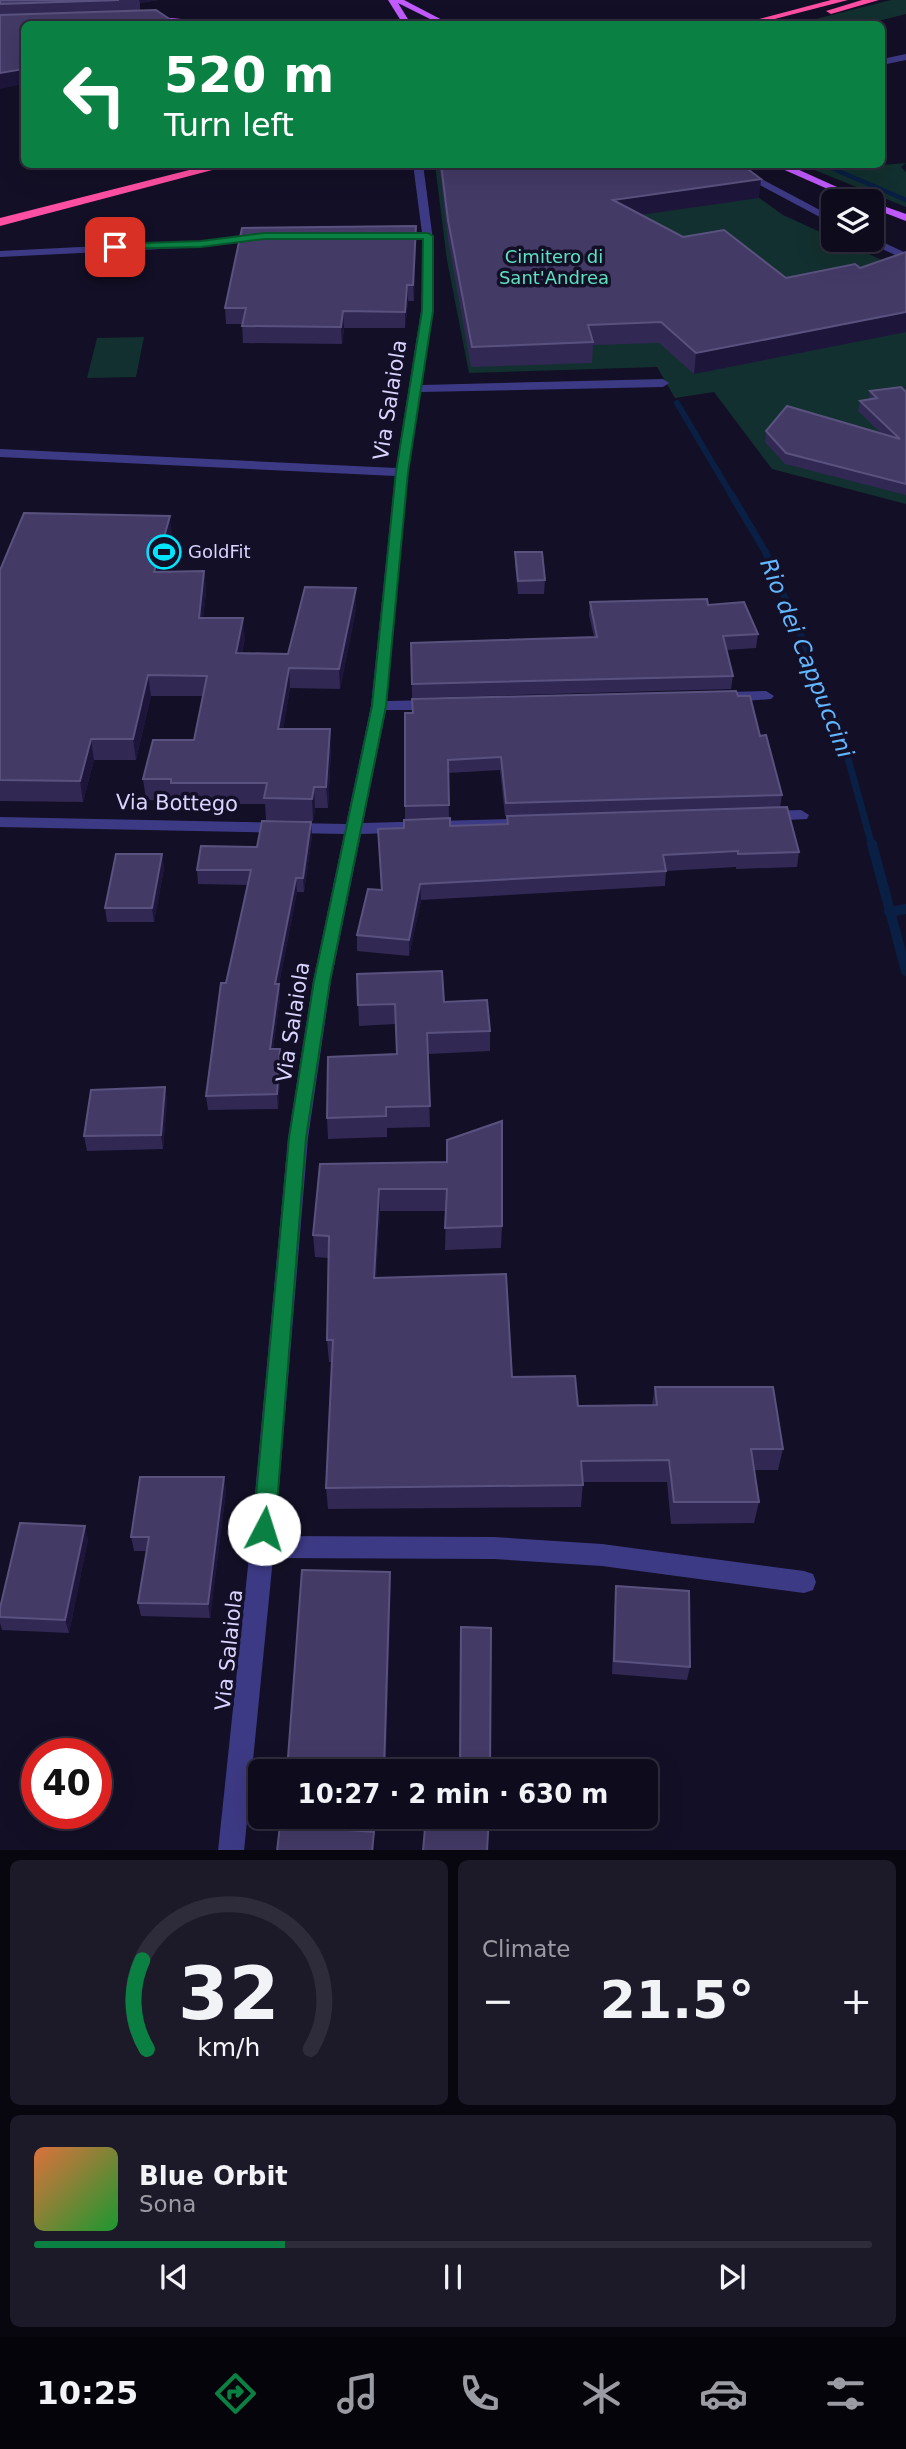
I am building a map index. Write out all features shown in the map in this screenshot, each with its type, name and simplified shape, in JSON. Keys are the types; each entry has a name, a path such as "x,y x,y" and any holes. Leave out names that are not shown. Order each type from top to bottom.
{"highway":[{"path":"757,21 843,0"},
{"path":"790,21 874,0"},
{"path":"0,212 175,168"},
{"path":"0,222 213,168"}],"main road":[{"path":"392,0 405,21"},
{"path":"398,0 440,21"},
{"path":"137,19 164,21"},
{"path":"785,168 835,189"},
{"path":"884,210 906,218"}],"street":[{"path":"885,61 906,57"},
{"name":"Via Salaiola","path":"231,1850 262,1547 298,1138 322,981 379,706 402,472 427,311 418,168"},
{"path":"733,168 821,215"},
{"path":"0,254 47,249 201,244 278,236"},
{"path":"884,246 906,257"},
{"path":"414,389 663,383"},
{"path":"0,453 402,472"},
{"path":"711,698 766,696"},
{"path":"379,706 448,705"},
{"path":"747,817 801,815"},
{"name":"Via Bottego","path":"0,822 353,828 529,823"},
{"path":"262,1547 508,1549 602,1555 804,1582"}],"green space":[{"path":"891,0 906,0 906,14 878,21 808,21"},
{"path":"906,163 901,167 906,172 906,207 884,198 884,189 861,189 809,168 844,168 885,168 885,165"},
{"name":"Cimitero di Sant'Andrea","path":"435,168 717,168 783,215 821,232 821,252 864,252 906,271 906,504 772,469 714,392 675,398 657,367 469,373 447,260"},
{"path":"144,337 136,377 87,378 97,338"}],"building":[{"path":"0,0 119,0 0,4"},
{"path":"156,10 172,21 21,21 21,70 0,73 0,15"},
{"path":"442,168 746,168 761,179 613,200 683,237 724,230 786,278 855,264 860,268 906,252 906,312 696,353 661,322 588,325 593,342 472,347 448,220"},
{"path":"416,226 413,285 407,285 405,312 343,311 341,327 242,326 246,308 225,308 242,228"},
{"path":"901,387 906,392 906,484 786,453 766,431 787,406 900,439 860,401 877,398 870,391"},
{"path":"24,513 170,516 154,572 204,571 199,618 243,618 236,653 288,654 305,587 356,588 339,669 289,668 278,729 330,729 326,787 314,787 312,799 264,798 267,783 171,783 171,779 143,779 153,740 194,740 207,676 148,675 133,739 91,739 80,781 0,780 0,570"},
{"path":"515,552 542,552 545,580 518,581"},
{"path":"707,599 708,605 744,602 758,634 723,636 733,676 412,684 411,643 597,637 590,602"},
{"path":"736,691 738,696 750,696 760,736 766,735 782,795 506,803 501,757 448,760 449,805 405,806 405,713 413,713 412,699"},
{"path":"787,807 799,852 738,854 738,851 663,855 666,871 420,884 409,940 357,935 368,889 382,890 378,829 404,828 404,820 450,818 450,826 508,824 507,816"},
{"path":"262,821 311,822 303,878 296,878 275,984 279,984 270,1049 280,1049 277,1094 206,1096 221,983 226,983 251,870 197,870 201,846 257,847"},
{"path":"116,854 162,854 152,908 105,908"},
{"path":"442,971 444,1002 487,1000 490,1031 427,1033 430,1106 386,1107 386,1116 327,1118 328,1057 397,1054 395,1004 358,1005 357,974"},
{"path":"165,1087 161,1135 84,1136 91,1090"},
{"path":"502,1121 502,1226 445,1228 447,1189 379,1189 374,1278 506,1274 512,1377 575,1376 578,1406 657,1405 655,1387 773,1387 783,1449 751,1449 759,1502 674,1502 669,1460 581,1461 583,1485 326,1488 333,1340 327,1340 329,1236 313,1235 320,1164 447,1162 447,1140"},
{"path":"140,1477 224,1477 208,1604 138,1603 149,1537 131,1537"},
{"path":"20,1523 85,1526 65,1620 0,1617"},
{"path":"302,1570 390,1572 384,1759 288,1759"},
{"path":"616,1586 689,1591 690,1667 614,1661"},
{"path":"461,1627 491,1628 490,1759 460,1759"},
{"path":"280,1829 334,1829 374,1832 372,1850 277,1850"},
{"path":"425,1829 488,1829 487,1850 423,1850"}],"waterway":[{"path":"831,168 906,200"},
{"name":"Rio dei Cappuccini","path":"677,403 732,496"},
{"name":"Rio dei Cappuccini","path":"731,494 765,551 839,725 872,846"},
{"name":"Rio dei Cappuccini","path":"872,844 890,912"},
{"path":"890,912 906,909"},
{"name":"Rio dei Cappuccini","path":"890,912 906,971"}],"place":[{"name":"GoldFit","path":"164,552"}],"route":[{"path":"115,247 201,244 264,236 428,236 427,311 402,472 379,706 322,981 298,1138 264,1529"}]}
